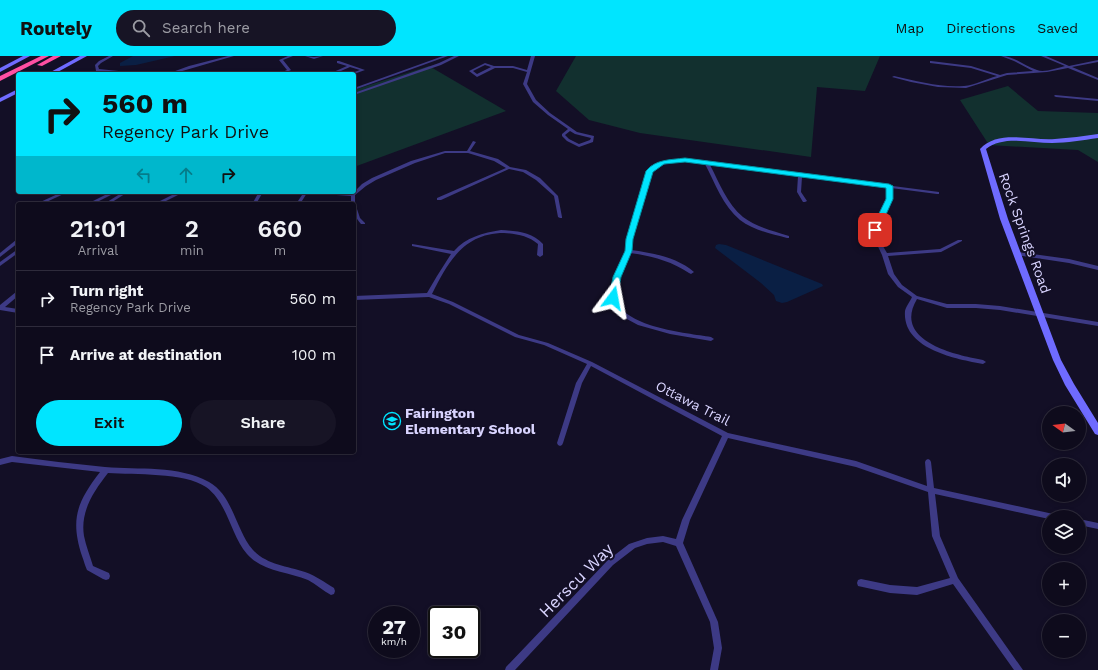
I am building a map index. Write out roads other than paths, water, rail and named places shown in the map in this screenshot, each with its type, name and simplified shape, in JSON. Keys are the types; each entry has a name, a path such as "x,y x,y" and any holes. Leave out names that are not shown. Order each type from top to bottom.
{"highway":[{"path":"0,79 46,56"},
{"path":"26,72 58,56"},
{"path":"0,85 16,77"}],"street":[{"path":"0,70 27,56"},
{"path":"54,72 84,56"},
{"path":"111,56 96,66 98,70 118,72"},
{"path":"175,72 232,56"},
{"path":"285,72 289,70 281,60 291,56"},
{"path":"307,56 314,58 321,56"},
{"path":"356,87 446,56"},
{"path":"356,93 440,64 457,56"},
{"path":"533,56 525,84 534,101 570,129 582,135 593,137 592,141 580,146 574,144 563,135 570,129"},
{"path":"1003,56 1015,60 1036,72"},
{"path":"1043,56 1098,79"},
{"path":"894,77 937,86 958,88 1016,72 1036,72 1098,61"},
{"path":"338,62 363,70 356,72"},
{"path":"931,62 971,67 1000,76"},
{"path":"494,67 478,76 471,71 485,64 494,67 513,67 528,71"},
{"path":"336,72 350,66"},
{"path":"0,100 16,92"},
{"path":"1056,96 1098,100"},
{"name":"Rock Springs Road","path":"1098,136 1053,141 1005,140 990,143 983,149 1004,219 1057,360 1070,385 1098,430"},
{"path":"468,152 474,142"},
{"path":"356,192 374,179 413,162 445,152 468,152 496,160 509,168 524,171 538,179 556,196 560,217"},
{"path":"711,339 651,327 631,320 619,311 613,298 617,277 628,251 630,239 650,171 654,166 671,160 685,160 937,193"},
{"path":"707,163 730,207 742,219 787,237"},
{"path":"439,199 509,168"},
{"path":"800,175 799,192 805,201"},
{"path":"889,186 890,199 875,230 875,236 885,255 890,274 915,297 947,306 1000,308 1098,324"},
{"path":"43,202 61,194"},
{"path":"93,202 110,194"},
{"path":"109,202 123,194"},
{"path":"160,202 178,194"},
{"path":"338,194 353,195 354,202"},
{"path":"356,212 358,218 363,223"},
{"path":"429,295 455,253 461,246 472,239 491,233 506,231 520,233 537,239 541,244 540,255"},
{"path":"885,255 941,250 960,241"},
{"path":"0,255 16,243"},
{"path":"414,245 455,253"},
{"path":"628,251 664,258 679,263 691,272"},
{"path":"0,264 16,252"},
{"path":"1018,254 1069,261 1098,268"},
{"path":"0,308 16,295"},
{"name":"Ottawa Trail","path":"356,298 429,295 451,303 517,336 546,344 590,363 726,435 856,464 930,490 1042,514"},
{"path":"915,297 908,310 909,322 920,338 938,351 952,356 983,362"},
{"path":"0,308 16,311"},
{"path":"560,443 579,383 590,363"},
{"path":"714,670 718,648 714,622 679,543 686,520 726,435"},
{"path":"0,462 12,459 106,470 174,474 199,480 214,488 229,512 242,542 251,554 267,566 313,579 330,591"},
{"path":"928,462 936,536 955,580 1019,670"},
{"path":"106,470 85,499 81,514 80,531 90,568 106,576"},
{"path":"1086,523 1098,526"},
{"name":"Herscu Way","path":"509,670 610,563 632,546 663,539 679,543"},
{"path":"861,583 890,589 917,591 955,580"}],"water":[{"path":"133,56 175,56 136,65 120,66 120,63"},
{"path":"716,245 726,245 822,284 823,286 787,302 782,303 776,301 774,295 761,283 715,248"}],"place":[{"name":"Fairington Elementary School","path":"392,421"}]}
